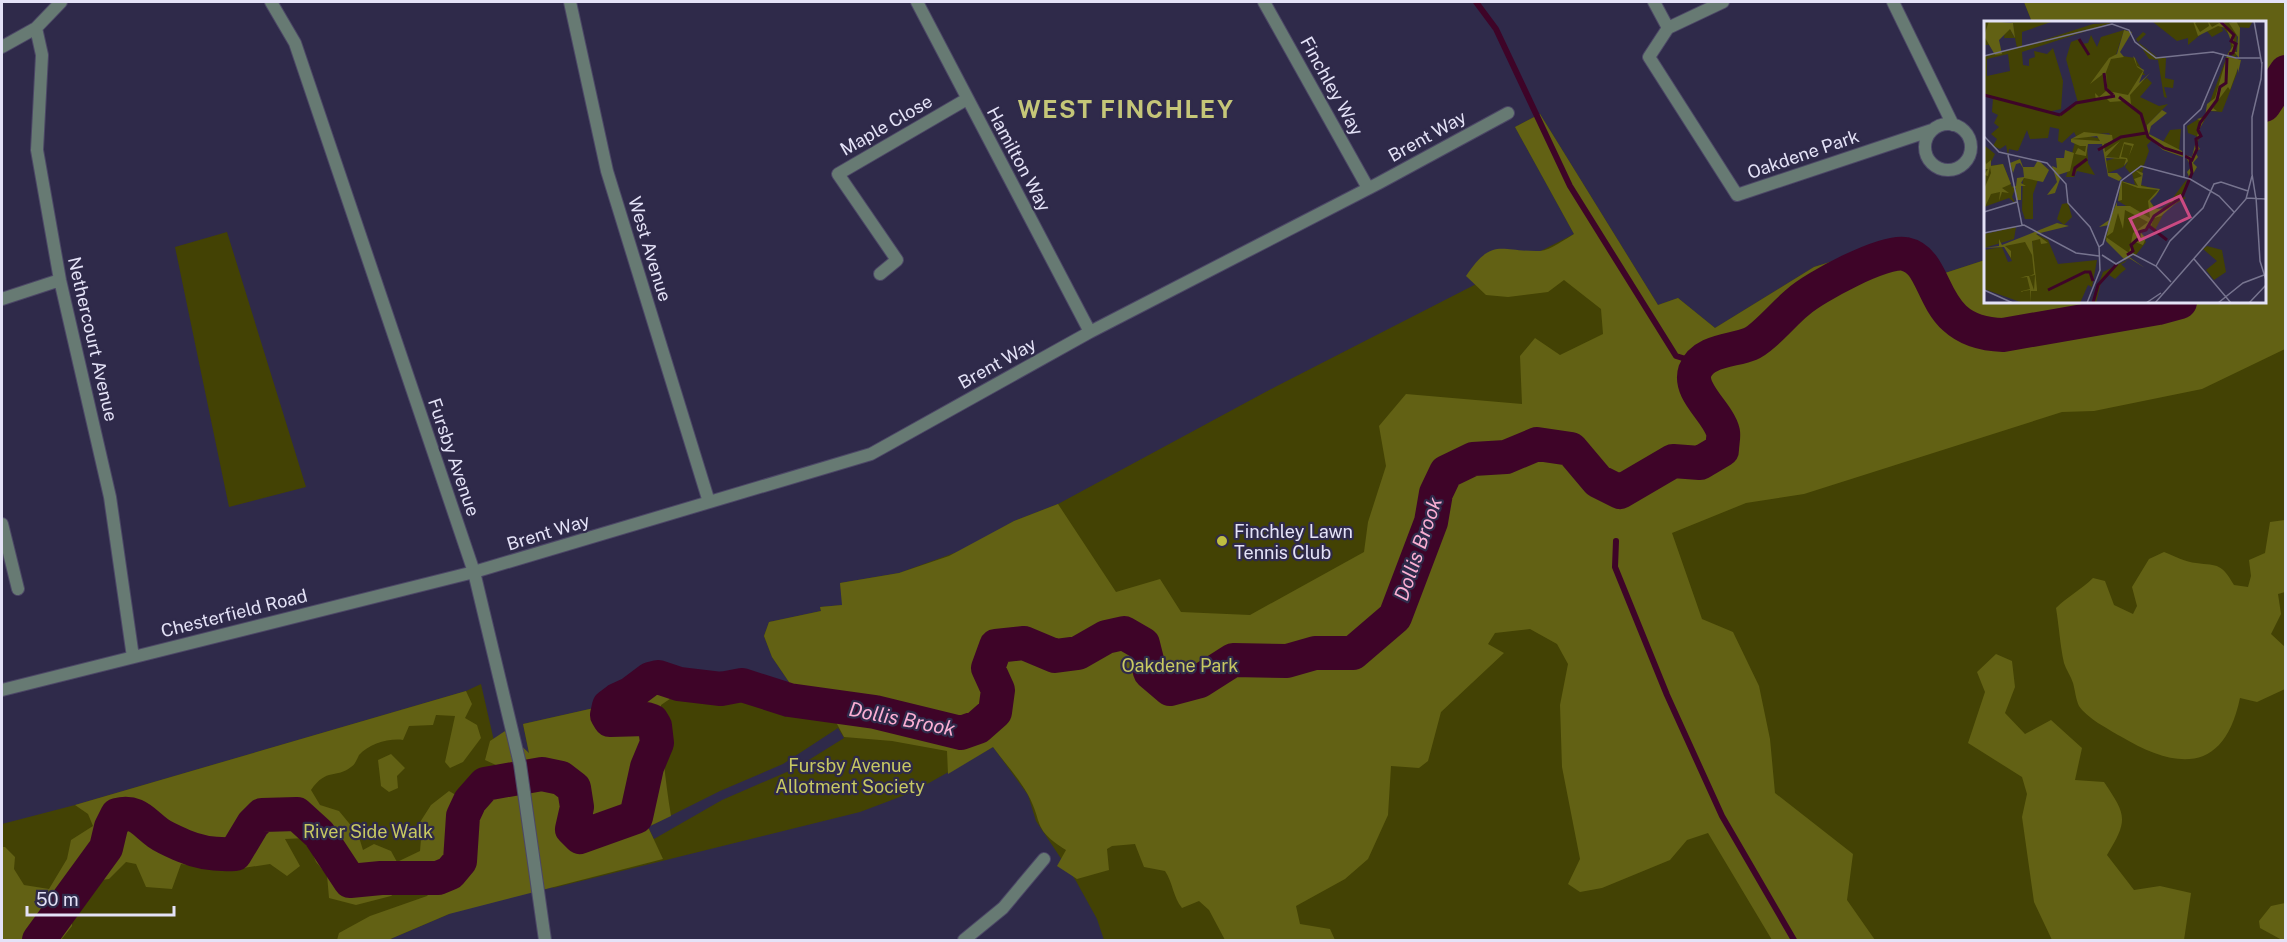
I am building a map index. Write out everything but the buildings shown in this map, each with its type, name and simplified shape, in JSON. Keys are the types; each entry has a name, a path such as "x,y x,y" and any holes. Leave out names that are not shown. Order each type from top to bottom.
{"street":[{"path":"2,47 36,28 61,2"},
{"name":"Fursby Avenue","path":"272,2 295,43 474,572 520,764 546,940"},
{"name":"West Avenue","path":"570,2 607,171 709,502"},
{"name":"Hamilton Way","path":"917,2 1090,333"},
{"name":"Finchley Way","path":"1264,2 1368,188"},
{"path":"1654,2 1668,28 1723,2"},
{"path":"1893,2 1953,124 1966,133 1971,147 1966,161 1953,170 1938,168 1927,158 1925,143 1932,130"},
{"name":"Nethercourt Avenue","path":"36,28 42,55 37,150 60,280 110,498 133,657"},
{"name":"Oakdene Park","path":"1668,28 1649,57 1737,195 1945,124 1953,124"},
{"name":"Maple Close","path":"880,274 897,260 838,174 967,99"},
{"name":"Brent Way","path":"474,572 871,454 1090,333 1508,113"},
{"path":"2,299 60,280"},
{"path":"2,524 18,589"},
{"name":"Chesterfield Road","path":"2,690 474,572"},
{"path":"970,939 1003,908 1044,859"}],"green space":[{"name":"Fursby Avenue Allotment Society","path":"2024,2 2285,2 2285,940 1104,940 1097,919 1076,881 1036,821 1028,795 993,747 913,792 860,812 553,888 552,865 523,724 603,706 609,695 627,689 650,670 678,680 717,679 719,685 741,679 780,692 787,690 789,682 772,657 764,636 769,622 821,611 820,607 843,605 840,583 899,573 968,548 1014,521 1058,504 1275,387 1574,234 1515,127 1540,114 1658,305 1678,298 1715,328 1814,267 1904,239 1942,274 1984,260 1984,303 2266,303 2266,21 2032,21","holes":["838,728 844,738 796,768 722,800 654,839 648,827 720,791 783,764"]},
{"name":"Oakdene Park","path":"2024,2 2285,2 2285,349 2202,389 2094,411 2062,412 1804,494 1746,503 1672,533 1702,619 1733,632 1759,686 1770,739 1775,793 1853,854 1847,900 1875,940 1772,940 1708,833 1687,840 1670,860 1602,888 1580,892 1568,884 1580,859 1562,767 1560,705 1568,664 1557,644 1530,629 1495,633 1488,644 1504,653 1441,712 1428,761 1419,768 1391,766 1388,815 1368,859 1345,879 1296,906 1300,924 1330,929 1335,940 1225,940 1209,910 1199,901 1182,908 1165,871 1144,867 1135,844 1112,846 1107,849 1109,870 1077,879 1057,866 1066,850 1043,830 1027,793 993,747 948,774 947,751 892,741 844,737 830,711 790,707 739,689 722,697 683,690 661,705 664,761 671,816 648,827 663,859 449,914 388,940 337,940 339,933 370,916 427,896 437,885 406,885 391,896 356,905 329,898 327,875 316,862 306,838 285,839 300,866 287,876 270,864 230,870 181,864 172,889 146,887 136,864 126,862 109,879 86,882 72,904 72,926 61,940 2,940 2,847 5,847 15,857 14,869 24,885 49,889 67,859 71,840 93,826 88,814 75,805 466,691 472,704 465,718 477,725 481,738 463,762 450,768 445,762 455,716 436,715 433,725 409,726 403,740 386,741 368,748 359,755 352,766 322,778 311,790 320,805 339,811 358,834 363,850 374,844 391,851 397,862 420,851 421,839 415,830 431,805 449,791 461,798 498,774 496,765 485,760 490,741 505,731 529,753 523,724 603,706 609,695 627,689 650,670 678,680 717,679 719,685 741,679 780,692 787,690 789,682 772,657 764,636 769,622 821,611 820,607 842,605 840,583 899,573 949,556 1014,521 1058,504 1116,592 1160,579 1181,612 1250,615 1364,552 1368,522 1386,466 1379,426 1406,394 1522,404 1520,356 1535,338 1560,355 1603,334 1601,309 1564,280 1548,292 1508,297 1486,295 1466,276 1483,255 1491,251 1506,249 1540,251 1574,234 1515,127 1540,114 1658,305 1678,298 1715,328 1814,267 1904,239 1942,274 1984,260 1984,303 2266,303 2266,21 2032,21"},
{"path":"227,232 306,487 229,507 175,247"},
{"path":"2285,520 2285,592 2278,594 2281,614 2271,634 2285,647 2285,689 2257,702 2240,698 2233,723 2223,741 2210,752 2195,758 2179,759 2141,747 2104,727 2079,706 2072,680 2064,663 2056,608 2093,578 2105,581 2114,605 2133,614 2137,606 2132,587 2149,559 2164,552 2188,561 2215,565 2226,573 2234,585 2248,587 2251,576 2249,560 2265,553 2270,522"},
{"path":"1996,654 2012,661 2015,687 2005,713 2025,734 2051,720 2082,748 2075,780 2104,782 2117,803 2121,811 2121,825 2119,834 2107,855 2134,890 2160,886 2191,893 2184,940 2052,940 2034,902 2022,817 2027,794 2022,777 1968,743 1985,692 1977,672"},
{"name":"River Side Walk","path":"481,684 505,789 449,914 388,940 2,940 2,824 75,805 466,691"},
{"path":"391,754 405,768 397,776 398,788 389,792 381,786 378,760"},
{"path":"2285,903 2285,940 2282,940 2260,928 2259,921 2271,906"}],"waterway":[{"path":"1476,2 1496,29 1570,186 1676,356 1699,363"},
{"name":"Dollis Brook","path":"2266,102 2286,72"},
{"name":"Dollis Brook","path":"39,940 106,848 111,827 117,815 135,816 161,835 190,848 209,853 235,854 253,824 262,815 297,814 319,834 350,881 381,878 438,878 450,873 460,861 463,816 470,801 485,784 542,774 561,778 574,788 577,807 572,829 580,837 636,817 647,767 657,743 655,726 652,721 646,719 610,720 607,715 609,706 617,700 630,694 650,679 658,677 679,684 721,689 742,685 789,700 875,712 961,733 978,727 995,712 998,690 988,668 996,646 1024,643 1055,656 1078,653 1106,637 1124,633 1143,644 1150,672 1170,689 1200,681 1233,660 1287,661 1315,653 1353,653 1395,617 1431,522 1436,493 1446,472 1473,459 1506,457 1537,444 1571,449 1598,481 1620,492 1673,461 1700,463 1722,450 1723,434 1716,417 1696,387 1695,371 1699,364 1711,355 1756,341 1806,296 1833,279 1882,257 1905,254 1917,260 1948,311 1960,323 1978,331 2003,335 2176,303"},
{"path":"1616,541 1615,567 1667,695 1722,816 1794,940"}],"place":[{"name":"Finchley Lawn Tennis Club","path":"1222,541"}],"district":[{"name":"WEST FINCHLEY","path":"1126,109"}]}
